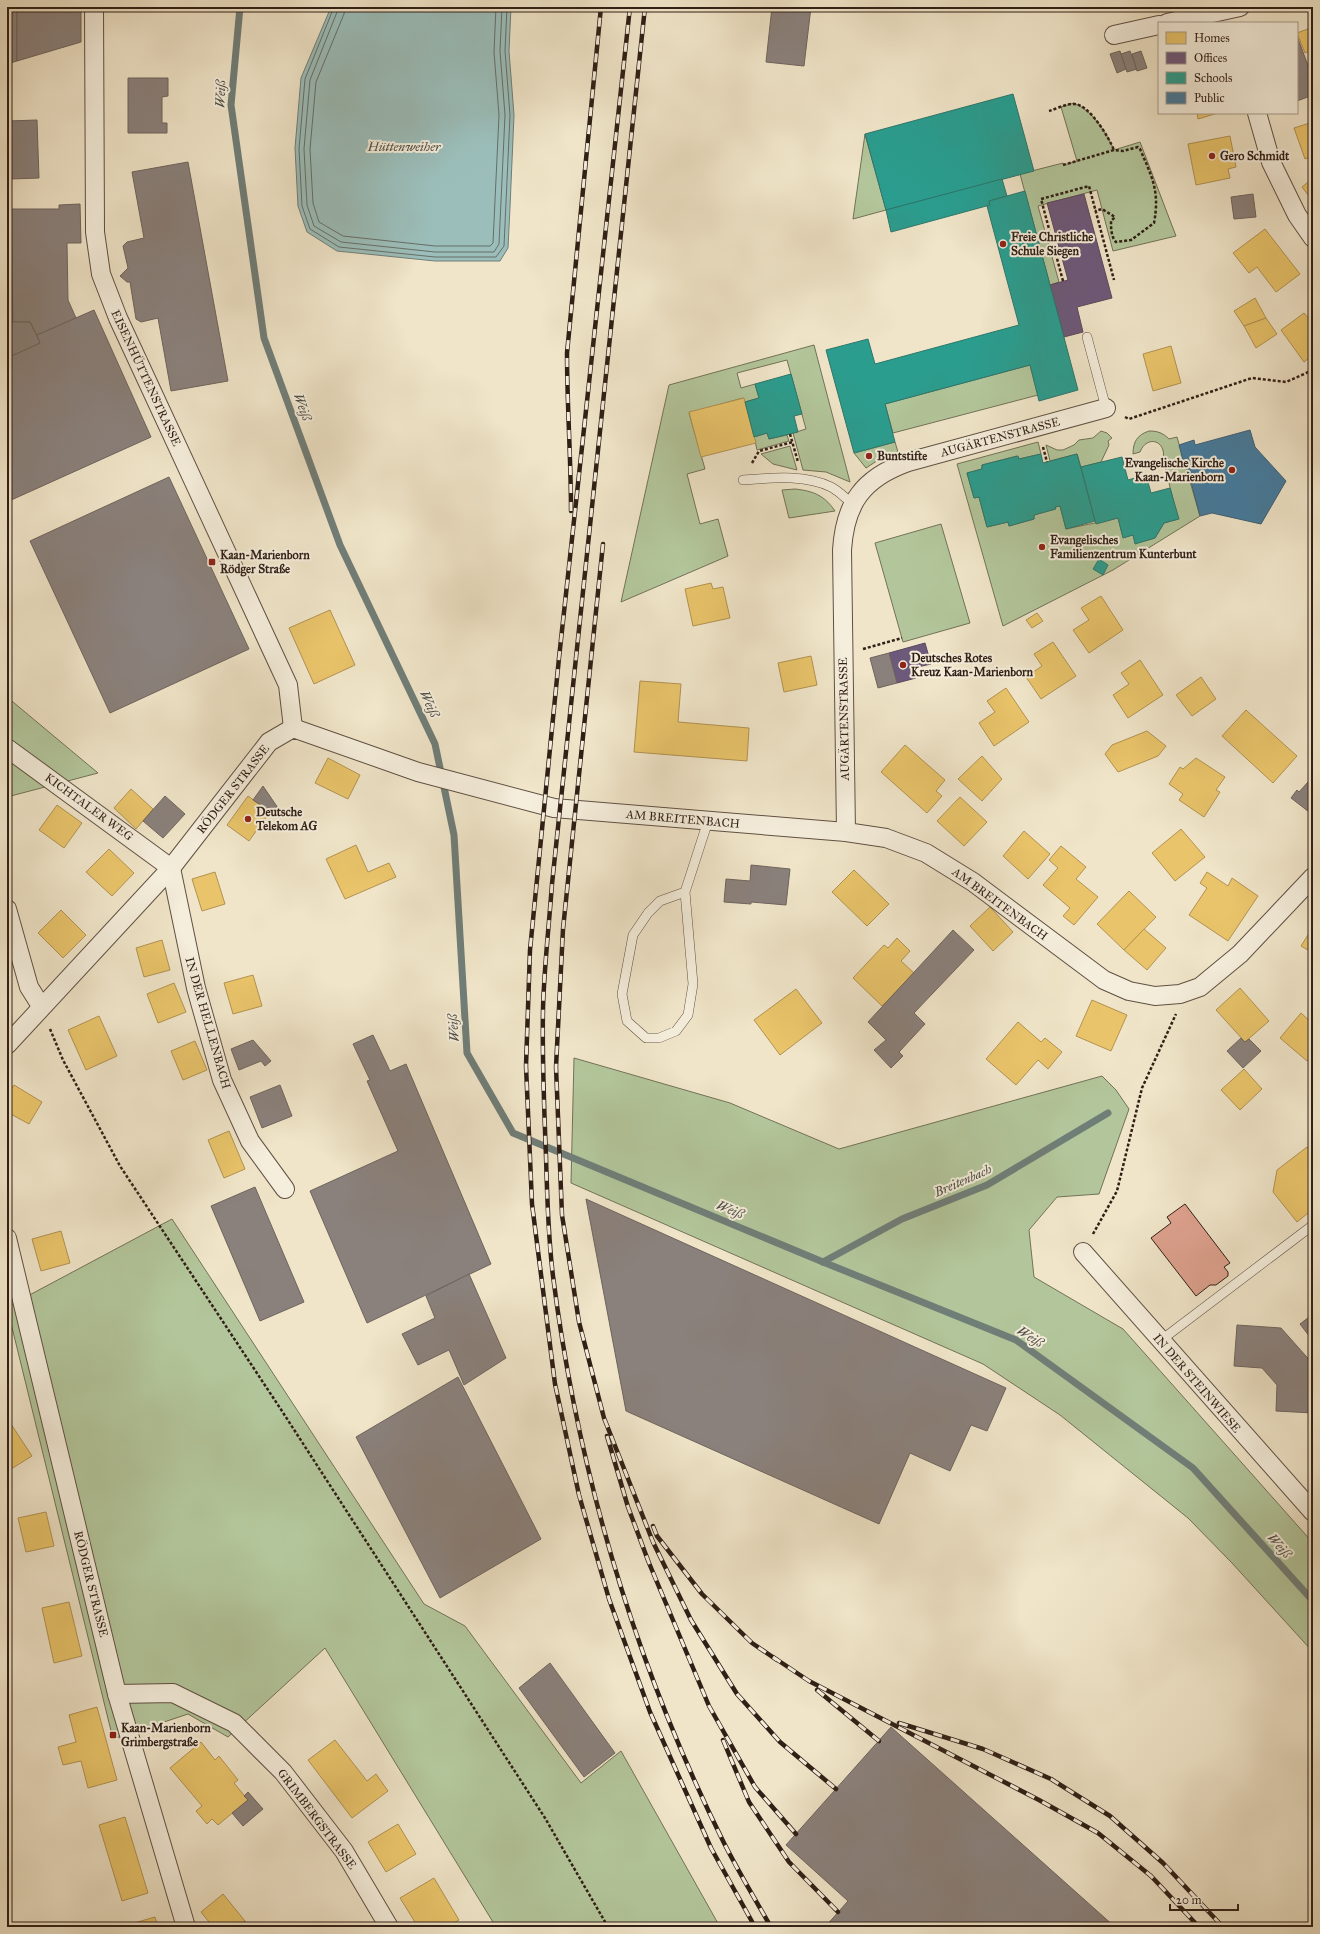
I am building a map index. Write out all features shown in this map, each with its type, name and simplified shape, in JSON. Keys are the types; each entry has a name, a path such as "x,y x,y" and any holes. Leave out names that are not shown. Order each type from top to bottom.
{"street":[{"name":"EISENHÜTTENSTRASSE","path":"94,7 95,232 101,274 118,318 288,685 292,728"},
{"path":"1174,22 1233,13"},
{"path":"1114,35 1158,25"},
{"path":"1257,114 1271,162 1297,215 1313,238"},
{"name":"AUGÄRTENSTRASSE","path":"846,832 844,530 849,511 859,494 872,480 889,469 901,464 1106,408"},
{"name":"AM BREITENBACH","path":"292,728 418,772 554,808 846,832 886,838 926,853 973,882 1104,980 1129,991 1155,996 1180,994 1200,987 1240,954 1313,877"},
{"name":"RÖDGER STRASSE","path":"7,1045 171,868 269,742 292,728"},
{"name":"KICHTALER WEG","path":"7,748 171,868"},
{"name":"IN DER HELLENBACH","path":"171,868 196,988 222,1080 250,1141 285,1189"},
{"path":"7,909 29,987 42,1006"},
{"name":"RÖDGER STRASSE","path":"7,1238 117,1694 186,1927"},
{"name":"IN DER STEINWIESE","path":"1083,1252 1160,1341 1313,1512"},
{"name":"GRIMBERGSTRASSE","path":"117,1694 173,1693 234,1724 288,1778 344,1851 389,1927"}],"lane":[{"path":"1087,337 1106,408"},
{"path":"743,480 778,477 818,482 833,488 853,504"},
{"path":"686,892 660,901 648,913 633,935 622,994 627,1021 646,1038 659,1038 676,1030 688,1015 693,984 686,892 708,821"},
{"path":"1160,1341 1313,1225"}],"path":[{"path":"1048,111 1074,103 1078,105 1101,126 1114,150"},
{"path":"1063,165 1114,150 1120,152 1138,147 1140,149 1155,185 1156,212 1154,223 1131,240 1116,242 1113,239 1111,225 1111,221 1115,217 1102,209 1095,211"},
{"path":"1063,281 1041,199 1089,186 1114,280"},
{"path":"1106,408 1129,419 1252,378 1286,382 1313,370"},
{"path":"790,434 797,460"},
{"path":"743,480 759,452 793,442"},
{"path":"1044,451 1047,462"},
{"path":"844,655 902,638"},
{"path":"1083,1252 1117,1191 1142,1088 1176,1017 1180,994"},
{"path":"42,1006 63,1060 120,1166 280,1408 545,1818 608,1927"}],"green space":[{"path":"1074,103 1087,111 1093,117 1107,136 1114,150 1140,142 1176,236 1113,251 1097,190 1038,206 1059,282 1050,285 1020,174 1077,161 1061,107"},
{"path":"865,134 886,210 853,219"},
{"path":"814,345 850,482 826,472 803,470 793,433 806,429 787,360 737,373 741,388 755,384 759,398 745,402 743,398 689,413 705,469 687,474 700,524 718,519 728,556 621,602 669,385"},
{"path":"1030,365 1038,395 893,433 885,404"},
{"path":"1101,431 1107,433 1112,438 1108,441 1109,445 1101,462 1081,467 1077,454 1050,461 1046,445 1057,450 1063,450 1074,445 1079,440 1093,438"},
{"path":"1149,431 1155,431 1165,435 1169,439 1177,437 1200,516 1113,570 1003,626 957,464 1038,442 1041,454 1019,459 1017,456 982,465 982,469 967,473 974,498 979,497 987,527 1008,522 1009,526 1034,519 1034,515 1060,506 1066,529 1118,518 1123,537 1133,535 1136,543 1155,538 1164,523 1178,519 1163,459 1162,448 1156,442 1151,442 1143,446 1140,452 1133,454 1136,440 1141,435"},
{"path":"767,433 769,439 787,435 789,441 757,450 754,437"},
{"path":"895,442 898,452 886,455 866,468 854,453"},
{"path":"790,446 797,470 773,464 761,454"},
{"path":"795,489 818,495 827,501 835,511 789,518 782,490"},
{"path":"941,524 970,623 903,642 875,543"},
{"path":"7,697 98,773 7,797"},
{"path":"574,1058 730,1103 839,1149 1102,1076 1116,1090 1129,1109 1099,1194 1057,1197 1029,1230 1034,1277 1123,1329 1313,1543 1313,1652 1232,1563 1188,1518 1060,1415 983,1364 571,1183"},
{"path":"172,1219 424,1604 465,1626 581,1783 621,1751 720,1927 496,1927 325,1648 228,1737 188,1714 113,1739 7,1307"}],"water":[{"name":"Hüttenweiher","path":"331,7 511,7 509,51 514,115 508,248 500,261 435,261 337,251 307,232 298,206 295,148 301,78"}],"building: Homes":[{"path":"1313,27 1313,53 1312,50 1305,53 1298,33"},
{"path":"1197,114 1215,114 1198,119"},
{"path":"1313,122 1313,156 1305,159 1294,128"},
{"name":"Gero Schmidt","path":"1230,136 1236,167 1228,169 1230,178 1196,185 1188,144"},
{"path":"1313,178 1313,205 1310,201 1312,200 1302,187"},
{"path":"1265,229 1300,274 1276,292 1257,267 1249,273 1233,253"},
{"path":"1255,298 1266,318 1244,326 1234,311"},
{"path":"1304,313 1313,324 1313,355 1304,362 1281,330"},
{"path":"1266,318 1277,334 1256,348 1244,326"},
{"path":"1171,346 1181,383 1153,391 1143,354"},
{"path":"744,398 756,443 701,457 689,412"},
{"path":"711,583 713,589 723,587 730,618 693,626 685,589"},
{"path":"1101,596 1123,630 1089,653 1073,630 1089,620 1081,608"},
{"path":"330,610 355,665 314,684 289,628"},
{"path":"1037,613 1043,621 1032,628 1026,620"},
{"path":"1053,642 1076,676 1041,699 1026,677 1042,666 1034,654"},
{"path":"811,656 817,685 784,692 778,663"},
{"path":"1140,660 1163,695 1128,718 1113,695 1129,684 1121,673"},
{"path":"1201,677 1216,699 1192,716 1176,695"},
{"path":"640,681 681,684 678,722 749,728 747,761 634,752"},
{"path":"1006,688 1029,722 994,746 979,723 995,712 987,701"},
{"path":"1246,710 1297,756 1273,783 1222,736"},
{"path":"1147,731 1166,746 1158,756 1118,772 1105,754 1112,745"},
{"path":"905,745 945,780 936,791 942,796 927,813 881,772"},
{"path":"982,756 1002,779 982,801 958,779"},
{"path":"328,758 360,775 348,799 315,783"},
{"path":"1196,758 1225,777 1216,790 1220,792 1204,817 1179,800 1183,794 1169,784 1180,767 1183,769"},
{"path":"131,789 153,809 136,829 114,808"},
{"name":"Deutsche Telekom AG","path":"248,796 270,812 249,841 227,825"},
{"path":"960,797 987,822 964,846 937,821"},
{"path":"57,805 82,823 64,848 39,830"},
{"path":"1181,829 1205,857 1175,881 1152,853"},
{"path":"1024,831 1050,854 1028,879 1003,856"},
{"path":"356,845 368,872 389,863 396,877 345,899 326,859"},
{"path":"1061,846 1086,867 1076,879 1098,897 1074,925 1063,916 1070,908 1043,885 1058,868 1049,860"},
{"path":"109,849 134,873 112,896 86,872"},
{"path":"854,870 889,904 867,926 832,892"},
{"path":"215,872 225,904 202,911 192,879"},
{"path":"1207,872 1228,886 1232,878 1258,896 1228,941 1189,915 1207,888 1200,883"},
{"path":"1129,891 1156,917 1124,950 1097,924"},
{"path":"990,907 1013,932 993,951 970,926"},
{"path":"61,910 86,935 63,958 38,933"},
{"path":"1313,927 1313,953 1301,946"},
{"path":"1144,929 1166,948 1147,970 1124,950"},
{"path":"897,938 910,951 901,961 914,973 882,1006 853,978 884,945 888,948"},
{"path":"162,940 170,970 144,977 136,948"},
{"path":"253,975 262,1006 233,1014 224,983"},
{"path":"174,983 186,1012 158,1023 147,994"},
{"path":"1240,988 1269,1021 1245,1042 1216,1010"},
{"path":"796,989 822,1023 780,1055 754,1020"},
{"path":"1092,1000 1127,1015 1111,1051 1076,1036"},
{"path":"1301,1013 1313,1024 1313,1053 1307,1061 1280,1038"},
{"path":"99,1016 117,1056 86,1070 68,1030"},
{"path":"1018,1022 1041,1042 1045,1038 1062,1052 1048,1069 1038,1060 1016,1085 986,1059"},
{"path":"195,1041 207,1070 183,1080 171,1051"},
{"path":"1244,1069 1262,1089 1240,1110 1221,1090"},
{"path":"14,1085 42,1102 29,1124 7,1112 7,1096"},
{"path":"229,1131 245,1169 224,1178 208,1140"},
{"path":"1307,1147 1313,1155 1313,1209 1297,1222 1273,1192 1277,1170"},
{"path":"61,1231 70,1263 41,1271 32,1239"},
{"path":"7,1418 32,1456 11,1469 7,1463"},
{"path":"46,1512 54,1546 26,1552 18,1518"},
{"path":"69,1602 82,1656 54,1663 42,1608"},
{"path":"97,1707 117,1780 88,1788 81,1761 63,1765 58,1747 76,1742 69,1715"},
{"path":"335,1740 367,1781 376,1774 388,1791 352,1818 308,1760"},
{"path":"201,1742 215,1760 219,1756 238,1780 234,1783 248,1800 218,1825 212,1819 207,1824 196,1811 202,1806 170,1768"},
{"path":"125,1817 148,1893 122,1901 99,1825"},
{"path":"398,1824 416,1854 386,1872 368,1842"},
{"path":"434,1878 459,1920 446,1927 418,1927 400,1898"},
{"path":"223,1894 245,1921 238,1927 213,1927 201,1912"},
{"path":"155,1917 158,1927 128,1927 127,1925"},
{"path":"245,1921 249,1927 238,1927"}],"building: Offices":[{"path":"1084,194 1112,298 1077,307 1083,332 1064,337 1050,285 1068,280 1047,203"},
{"path":"925,643 931,664 913,668 916,678 897,683 889,653"}],"building: Schools":[{"path":"1013,94 1034,171 886,210 865,134"},
{"path":"1002,179 1007,196 989,201 990,205 891,232 886,210"},
{"path":"1025,191 1078,390 1039,401 1030,365 885,404 895,442 854,453 826,350 868,339 875,364 1019,325 987,206 990,205 989,201"},
{"path":"791,374 802,414 794,416 798,432 769,439 767,433 754,437 745,402 759,398 755,384"},
{"path":"1041,454 1043,463 1077,454 1095,521 1066,529 1060,506 1055,507 1056,509 1034,515 1034,519 1009,526 1008,522 987,527 979,497 974,498 967,473 982,469 982,465 1018,456 1019,459"},
{"path":"1122,457 1128,480 1146,475 1151,493 1170,488 1179,519 1164,523 1155,538 1135,544 1133,535 1123,538 1118,518 1096,524 1081,467"},
{"path":"1099,559 1108,565 1103,575 1093,569"}],"building: Public":[{"name":"Evangelische Kirche Kaan-Marienborn","path":"1250,430 1255,447 1286,481 1261,524 1212,513 1200,516 1185,459 1183,460 1179,445 1194,440 1195,445"}],"building: Industry":[{"path":"7,7 17,7 17,61 7,64"},
{"path":"17,7 81,7 81,42 17,61"},
{"path":"772,7 811,7 804,66 766,62"},
{"path":"1298,39 1313,79 1313,95 1298,101"},
{"path":"1120,51 1126,69 1117,73 1110,54"},
{"path":"1130,51 1137,69 1127,72 1121,54"},
{"path":"1141,51 1147,68 1137,71 1132,54"},
{"path":"128,78 168,78 168,96 162,97 162,123 167,123 167,133 128,133"},
{"path":"37,120 39,178 10,179 13,322 7,322 8,121"},
{"path":"188,162 228,381 171,391 158,318 141,322 136,319 130,282 127,282 120,276 128,268 123,246 127,242 144,238 132,172"},
{"path":"1253,194 1256,217 1234,219 1231,197"},
{"path":"80,204 81,243 67,243 68,300 76,318 37,335 30,322 13,322 11,209 59,209 59,205"},
{"path":"94,310 151,437 9,501 7,497 7,358 40,343 37,335"},
{"path":"7,322 30,322 40,343 7,358"},
{"path":"169,477 249,649 110,713 30,541"},
{"path":"889,653 897,683 878,688 870,658"},
{"path":"1308,782 1313,787 1313,815 1291,798 1297,790 1299,792"},
{"path":"263,786 278,808 273,813 253,800"},
{"path":"165,796 185,814 163,838 143,821"},
{"path":"751,865 790,869 786,905 751,902 751,904 724,902 726,879 750,881"},
{"path":"953,930 974,950 914,1013 925,1024 899,1052 903,1056 891,1068 874,1050 886,1040 868,1022"},
{"path":"373,1035 390,1071 406,1064 491,1264 367,1323 310,1191 398,1151 367,1081 370,1080 353,1044"},
{"path":"1241,1038 1245,1042 1249,1039 1261,1051 1243,1068 1227,1051"},
{"path":"253,1040 271,1061 265,1066 261,1061 239,1070 231,1049"},
{"path":"280,1085 292,1116 262,1128 250,1097"},
{"path":"255,1187 304,1302 260,1321 211,1206"},
{"path":"586,1199 1006,1388 987,1431 971,1425 950,1471 910,1453 879,1524 626,1411"},
{"path":"469,1274 506,1358 464,1385 449,1350 418,1365 402,1334 435,1318 426,1296"},
{"path":"1313,1314 1313,1341 1300,1324"},
{"path":"1237,1325 1281,1328 1313,1364 1313,1413 1276,1411 1277,1385 1262,1368 1234,1366"},
{"path":"458,1377 541,1539 440,1598 356,1437"},
{"path":"550,1663 615,1753 584,1777 519,1688"},
{"path":"891,1727 1115,1927 825,1927 848,1901 786,1845"},
{"path":"248,1792 263,1809 243,1826 232,1813 248,1800 244,1796"}],"building: Other":[{"path":"1185,1204 1230,1263 1224,1267 1228,1272 1228,1276 1216,1285 1210,1285 1196,1296 1151,1238 1171,1223 1167,1217"}],"waterway":[{"name":"Weiß","path":"240,7 231,105 264,338 340,545 435,744 454,835 467,1053 513,1133 823,1262 1016,1340 1193,1468 1313,1601"},
{"name":"Breitenbach","path":"823,1262 902,1219 987,1185 1108,1113"}],"railway":[{"path":"571,511 567,353 601,7"},
{"path":"630,7 559,658 530,950 526,1066 532,1204 555,1384 579,1495 609,1599 650,1712 711,1848 755,1927"},
{"path":"645,7 552,884 545,963 543,1064 547,1201 551,1261 564,1350 578,1422 614,1566 637,1636 691,1774 723,1841 771,1927"},
{"path":"603,544 563,929 556,1067 562,1215 579,1322 604,1418 653,1542 691,1620 737,1694 780,1742 836,1789"},
{"path":"607,1436 628,1507 649,1563 709,1706 755,1787 796,1834"},
{"path":"653,1526 657,1536 702,1594 752,1643 777,1660"},
{"path":"773,1657 809,1681 1039,1800 1098,1833 1151,1876 1199,1927"},
{"path":"817,1690 879,1741"},
{"path":"899,1723 983,1749 1051,1779 1110,1816 1163,1863 1223,1927"},
{"path":"723,1740 749,1802 789,1862 838,1912"}],"place":[{"name":"Gero Schmidt","path":"1212,156"},
{"name":"Freie Christliche Schule Siegen","path":"1003,244"},
{"name":"Buntstifte","path":"869,456"},
{"name":"Evangelische Kirche Kaan-Marienborn","path":"1232,470"},
{"name":"Evangelisches Familienzentrum Kunterbunt","path":"1042,547"},
{"name":"Kaan-Marienborn Rödger Straße","path":"212,562"},
{"name":"Deutsches Rotes Kreuz Kaan-Marienborn","path":"903,665"},
{"name":"Deutsche Telekom AG","path":"248,819"},
{"name":"Kaan-Marienborn Grimbergstraße","path":"113,1735"}]}
